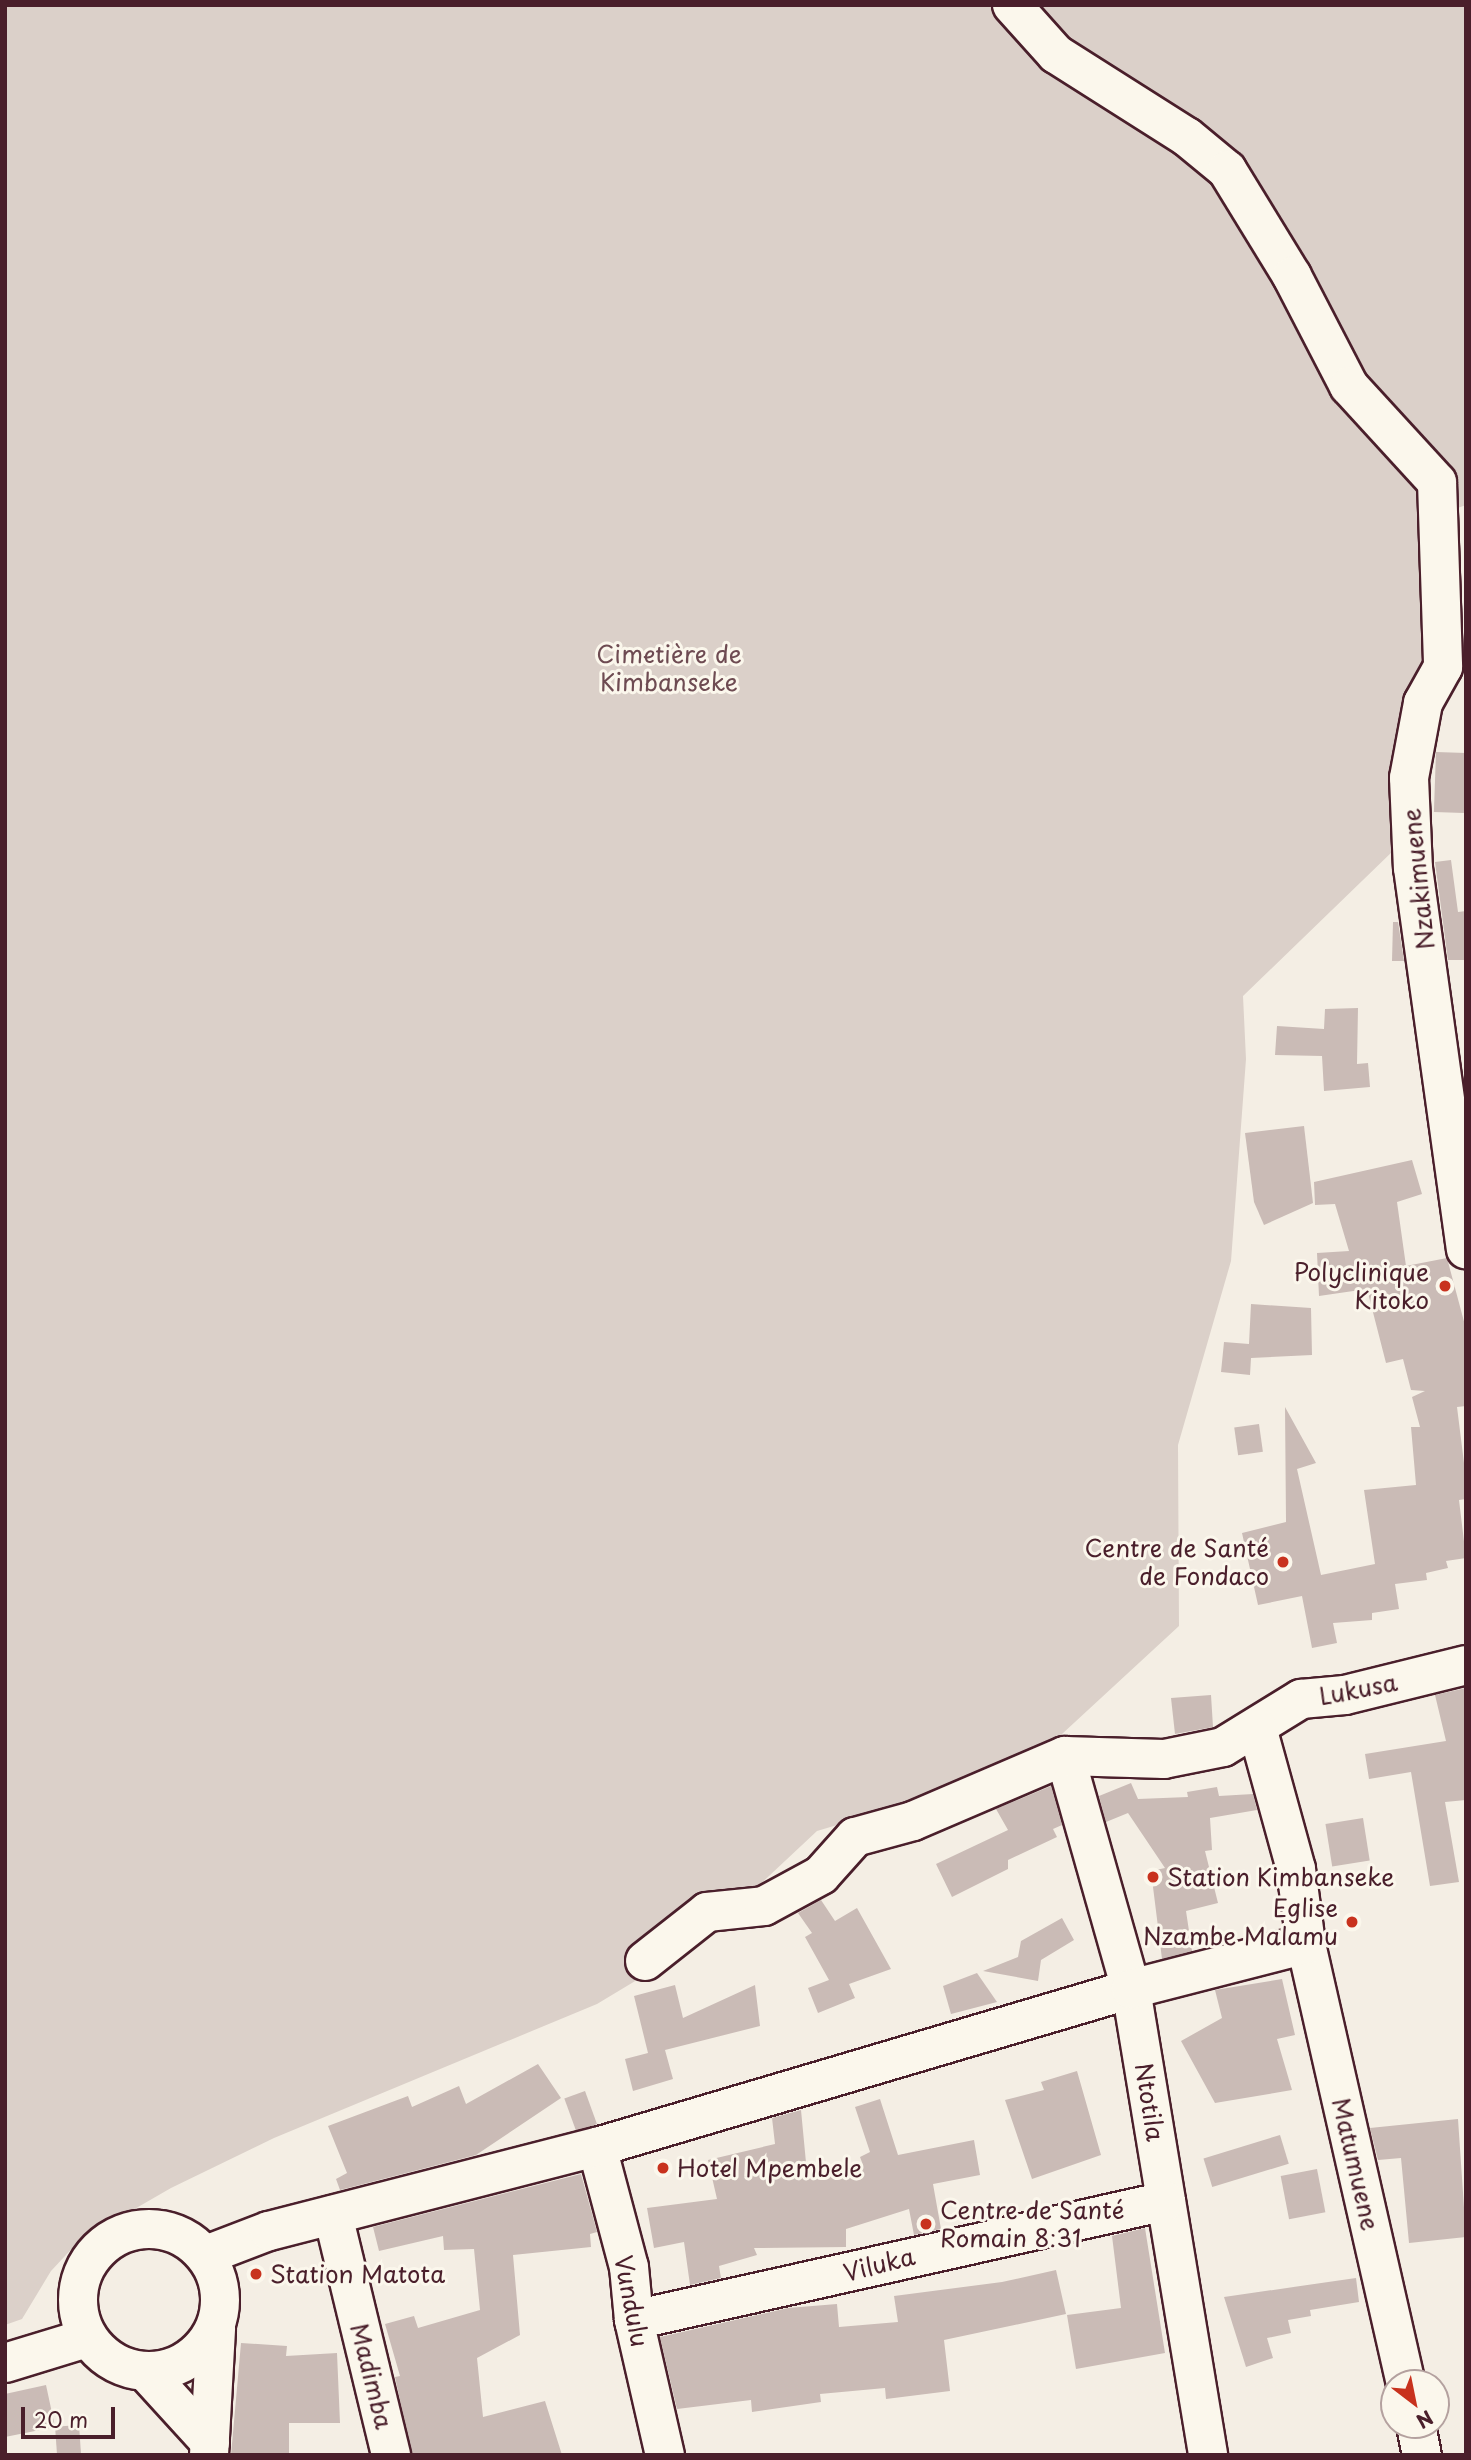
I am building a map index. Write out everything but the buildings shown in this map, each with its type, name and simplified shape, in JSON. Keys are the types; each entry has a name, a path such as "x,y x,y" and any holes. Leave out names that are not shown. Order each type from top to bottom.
{"street":[{"name":"Nzakimuene","path":"1012,5 1056,54 1188,136 1227,170 1292,276 1349,386 1437,482 1441,513 1443,667 1423,703 1409,778 1413,868 1466,1249"},
{"name":"Lukusa","path":"1065,1756 1164,1759 1223,1747 1301,1699 1345,1695 1466,1665"},
{"name":"Matumuene","path":"1257,1727 1296,1869 1306,1944 1403,2369"},
{"path":"645,1961 707,1912 764,1906 821,1875 855,1837 913,1821 1065,1756"},
{"name":"Ntotila","path":"1065,1756 1131,1989 1208,2455"},
{"path":"206,2255 269,2231 597,2147 1131,1989 1306,1944"},
{"name":"Vundulu","path":"597,2147 629,2267 634,2319 665,2455"},
{"name":"Viluka","path":"634,2319 1166,2201"},
{"name":"Madimba","path":"333,2216 391,2455"},
{"path":"209,2448 216,2328 222,2293 206,2255 182,2235 146,2227 111,2238 86,2265 76,2301 87,2338 113,2362 146,2372 175,2367 200,2352 216,2328"},
{"path":"5,2363 87,2338"},
{"path":"146,2372 209,2448"}],"green space":[{"name":"Cimetière de Kimbanseke","path":"5,5 1466,5 1466,505 1441,514 1448,608 1394,850 1243,996 1246,1059 1231,1261 1178,1445 1179,1626 1062,1734 951,1791 817,1831 695,1945 597,2004 274,2138 171,2188 79,2241 51,2271 22,2319 5,2325"}],"place":[{"name":"Polyclinique Kitoko","path":"1445,1286"},
{"name":"Centre de Santé de Fondaco","path":"1283,1562"},
{"name":"Station Kimbanseke","path":"1153,1877"},
{"name":"Eglise Nzambe Malamu","path":"1352,1922"},
{"name":"Hotel Mpembele","path":"663,2168"},
{"name":"Centre de Santé Romain 8:31","path":"926,2224"},
{"name":"Station Matota","path":"256,2274"}]}
